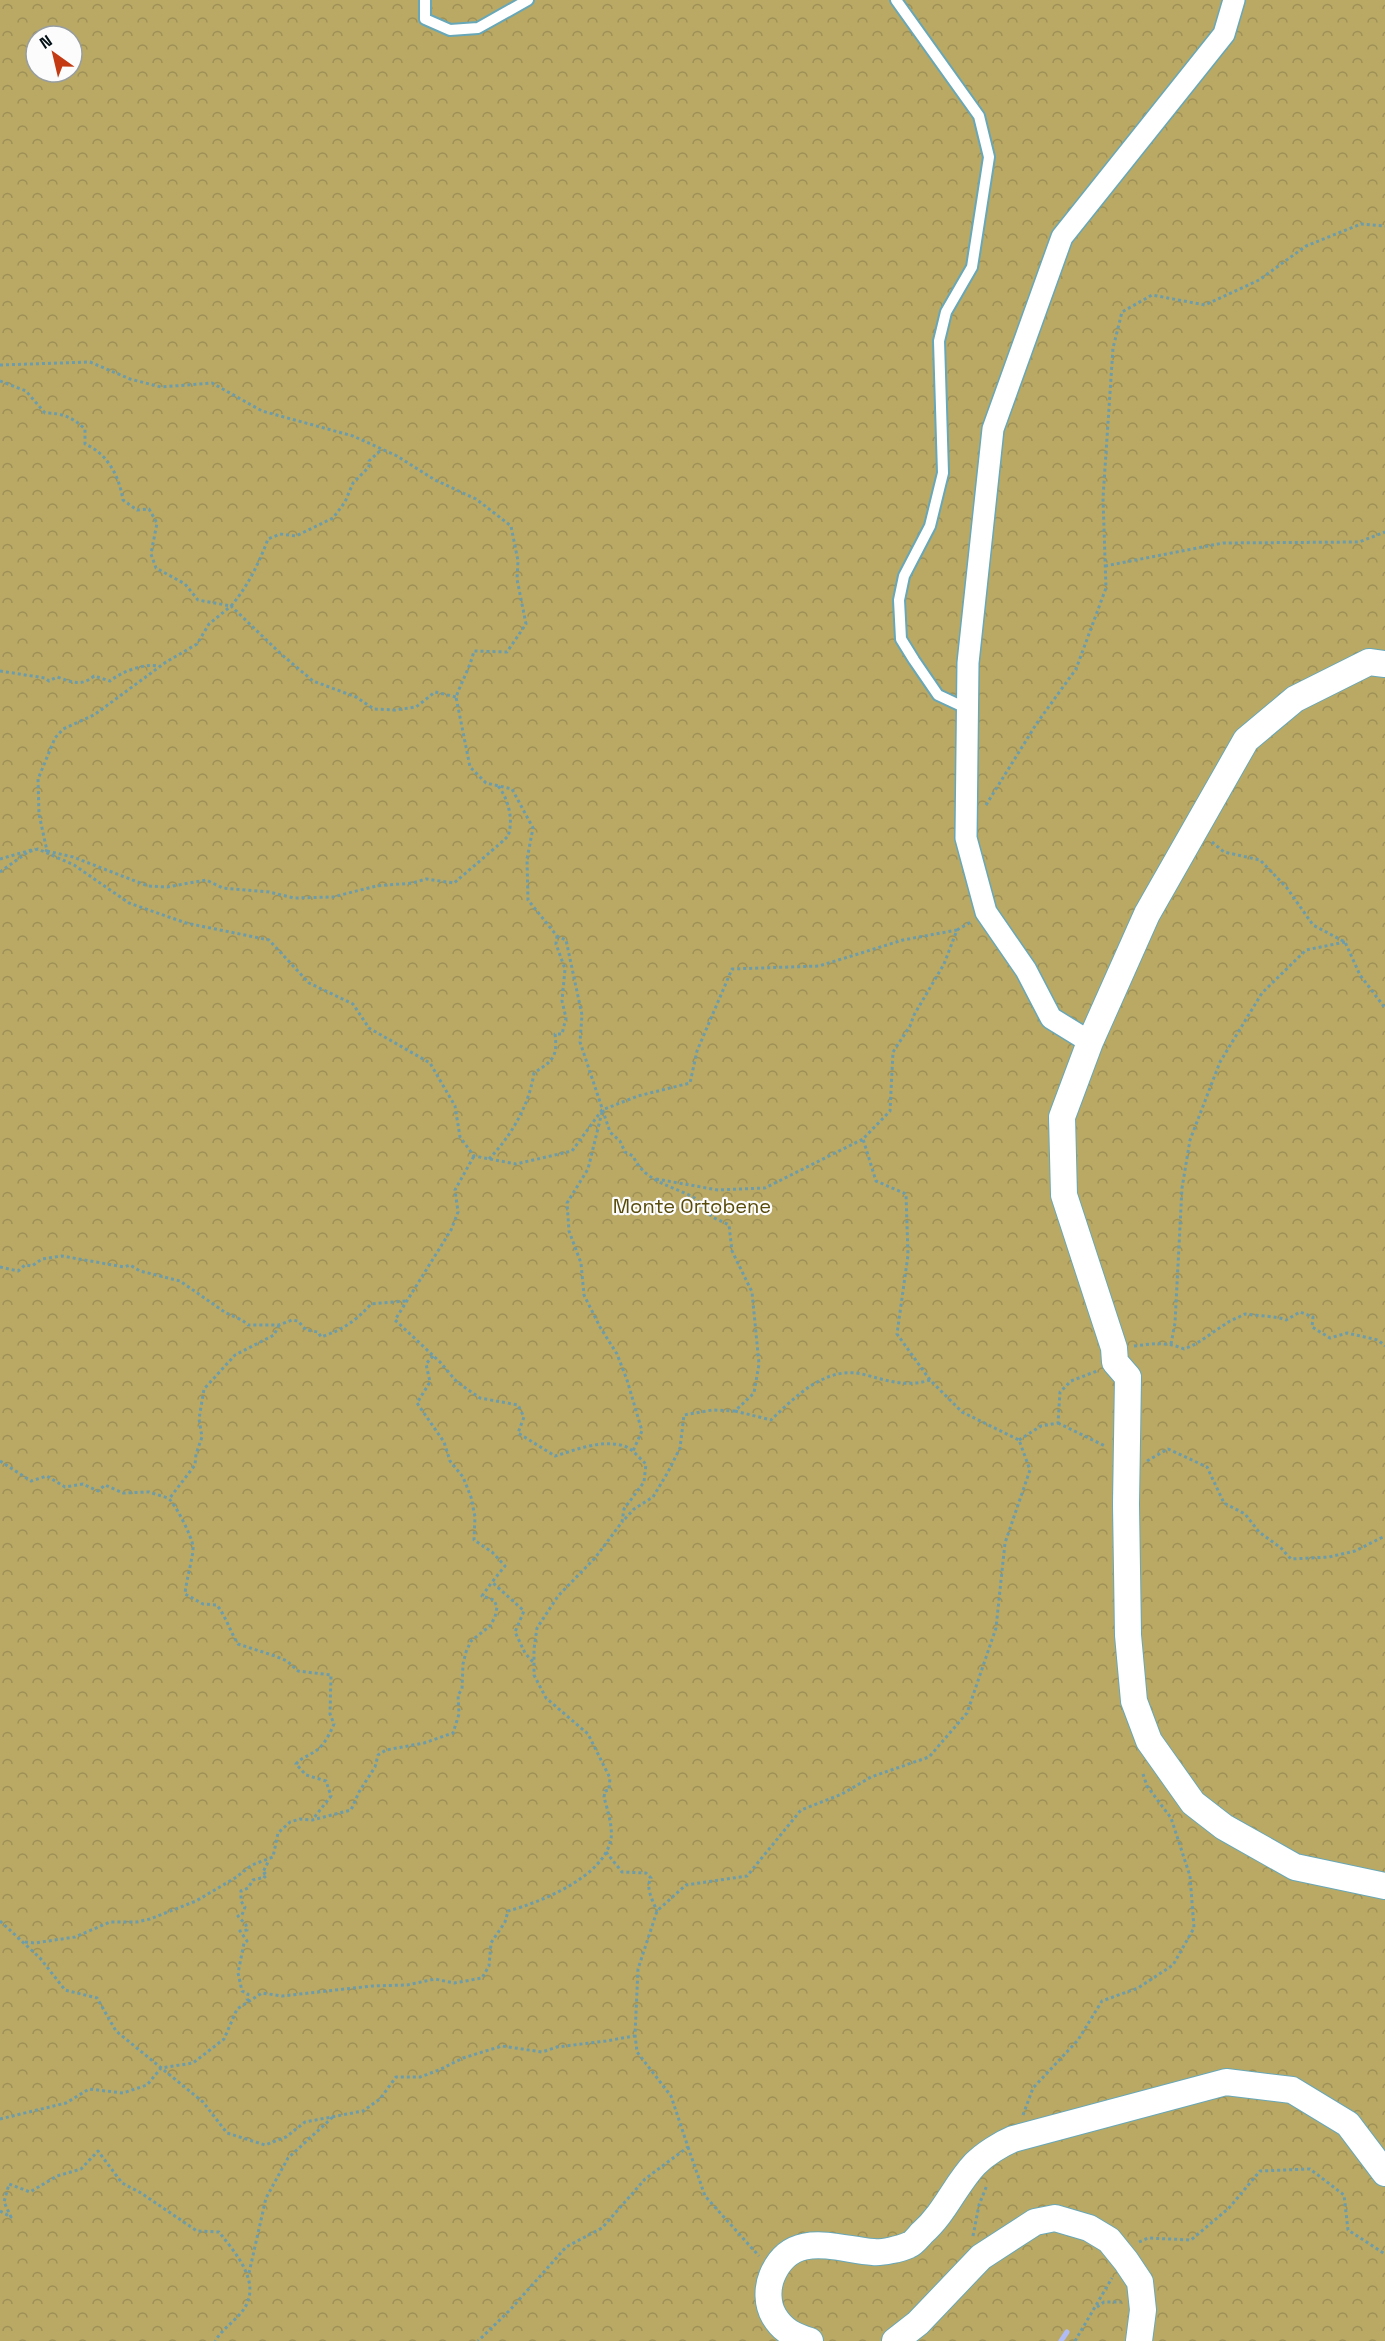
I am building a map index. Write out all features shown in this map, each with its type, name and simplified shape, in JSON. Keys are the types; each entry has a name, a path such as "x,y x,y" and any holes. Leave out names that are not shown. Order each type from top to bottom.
{"street":[{"path":"1090,1042 1051,1018 1026,970 986,912 966,838 968,663 993,429 1062,237 1224,34 1234,0"},
{"path":"1385,664 1369,662 1295,699 1246,740 1147,914 1090,1042 1062,1117 1064,1195 1114,1355 1128,1377 1128,1635 1134,1701 1149,1741 1193,1803 1224,1827 1295,1867 1385,1886"},
{"path":"810,2341 793,2336 781,2326 772,2313 768,2298 769,2283 775,2268 785,2256 798,2248 813,2244 875,2252 910,2245 935,2222 975,2164 1013,2139 1226,2082 1292,2090 1348,2124 1385,2173"},
{"path":"895,2341 918,2323 981,2257 1035,2222 1055,2218 1089,2228 1109,2241 1140,2282 1143,2310 1139,2341"}],"lane":[{"path":"425,0 425,19 450,30 478,28 528,0"},
{"path":"896,0 979,116 989,156 972,267 946,312 939,341 943,473 930,526 904,576 899,600 902,639 914,660 938,695 968,709"}],"path":[{"path":"984,809 1037,723 1076,669 1106,588 1103,498 1113,348 1122,312 1152,295 1205,304 1259,280 1306,246 1361,224 1385,226"},
{"path":"0,365 90,362 130,379 161,387 212,383 262,411 353,436 397,456 435,480 476,499 511,526 518,561 517,579 526,624 507,652 474,651 470,668 456,697 470,767 486,783 512,789 533,828 527,859 528,900 557,936 567,940 582,1015 580,1042 610,1132 620,1141 625,1152 633,1156 638,1166 651,1178 695,1198 710,1215 729,1225 732,1251 752,1292 759,1364 754,1393 735,1411"},
{"path":"0,381 26,391 45,413 60,413 73,418 85,429 85,444 98,449 116,474 123,500 137,510 149,509 157,523 151,554 156,568 185,584 198,600 231,606 313,681 356,697 374,709 395,710 416,707 435,692 456,697"},
{"path":"47,850 39,814 38,779 55,738 63,729 94,715 166,662 196,644 209,624 242,594 268,539 280,534 296,536 333,518 345,502 353,483 369,467 369,461 382,449"},
{"path":"1106,566 1223,543 1359,542 1385,532"},
{"path":"0,671 45,678 49,681 57,677 78,684 87,682 94,676 110,681 123,673 150,664 157,666 166,662"},
{"path":"0,859 31,848 47,850 74,857 148,886 167,887 206,880 223,888 269,892 294,898 333,897 376,886 413,883 426,879 454,883 507,838 510,821 506,800 498,786"},
{"path":"1196,828 1224,852 1260,860 1287,888 1313,925 1345,942 1360,975 1385,1008"},
{"path":"0,872 28,852 38,849 74,865 129,903 186,923 269,940 309,983 353,1004 369,1028 430,1063 455,1106 460,1137 474,1156 516,1164 572,1151 602,1110 638,1096 690,1083 697,1051 732,969 819,966 903,940 957,930 944,964 893,1052 890,1112 863,1139 765,1188 718,1190 651,1178"},
{"path":"489,1159 504,1144 528,1101 534,1073 552,1061 557,1048 555,1034 562,1034 566,1018 562,1001 565,969 556,944 557,936"},
{"path":"1171,1344 1175,1323 1182,1188 1190,1140 1220,1062 1262,993 1306,950 1345,942"},
{"path":"602,1110 588,1169 567,1203 569,1231 581,1263 584,1295 617,1354 642,1431 633,1451"},
{"path":"775,2268 759,2256 705,2196 671,2096 636,2052 638,1969 657,1911 686,1885 747,1876 801,1810 842,1794 871,1777 929,1757 967,1713 996,1628 1005,1543 1030,1470 1019,1440 962,1412 930,1380 897,1334 908,1255 906,1194 876,1181 863,1139"},
{"path":"474,1156 455,1190 458,1212 451,1230 395,1320 458,1382 480,1398 518,1405 524,1417 518,1433 555,1456 596,1445 624,1446 633,1451 646,1464 644,1482 624,1509 622,1522"},
{"path":"0,1267 18,1270 25,1265 32,1266 42,1259 62,1257 124,1267 130,1265 140,1271 180,1281 226,1313 248,1325 279,1325 292,1320 298,1321 306,1330 318,1332 321,1337 342,1330 371,1304 406,1301"},
{"path":"1058,1423 1060,1392 1071,1381 1114,1355 1158,1343 1171,1344 1184,1349 1194,1346 1225,1323 1234,1321 1245,1314 1268,1318 1277,1316 1286,1320 1300,1312 1313,1317 1312,1327 1330,1338 1347,1333 1378,1340 1385,1346"},
{"path":"169,1498 195,1465 202,1437 200,1419 204,1389 235,1355 274,1335 279,1325"},
{"path":"249,2001 246,1996 248,1994 242,1991 238,1973 244,1943 247,1941 240,1931 247,1930 246,1925 238,1916 242,1915 245,1907 241,1901 241,1891 248,1888 254,1880 265,1877 262,1875 265,1873 263,1872 264,1866 276,1854 277,1839 282,1829 290,1822 300,1819 312,1820 351,1810 375,1767 378,1755 386,1750 424,1743 453,1733 459,1714 458,1695 462,1689 466,1652 471,1641 490,1626 495,1617 497,1607 494,1600 482,1596 505,1566 492,1552 474,1540 474,1517 463,1477 450,1461 444,1442 417,1403 430,1382 426,1364 433,1356"},
{"path":"0,2120 16,2117 45,2106 66,2103 89,2090 123,2092 147,2085 161,2068 193,2063 224,2039 237,2009 262,1993 282,1996 407,1984 435,1979 454,1983 482,1978 489,1966 490,1942 505,1922 508,1911 527,1906 580,1879 600,1862 611,1838 604,1797 605,1791 609,1790 610,1778 588,1734 546,1698 534,1675 533,1662 537,1628 558,1596 595,1558 622,1522 634,1509 653,1497 680,1448 684,1415 712,1410 735,1411 771,1420 803,1390 842,1372 861,1374 883,1381 916,1384 930,1380"},
{"path":"1019,1440 1041,1426 1058,1423 1127,1457 1149,1462 1168,1449 1207,1467 1224,1503 1245,1514 1259,1532 1281,1548 1291,1559 1329,1557 1355,1551 1385,1536"},
{"path":"0,1461 31,1481 47,1476 65,1487 83,1484 98,1491 105,1485 123,1493 149,1492 169,1498 176,1506 193,1546 185,1594 203,1604 217,1605 227,1618 230,1630 238,1644 275,1656 286,1661 298,1671 331,1675 330,1714 334,1724 318,1750 300,1758 296,1764 306,1775 326,1781 331,1796 312,1820"},
{"path":"492,1582 524,1611 515,1632 525,1653 533,1662"},
{"path":"1013,2139 1033,2088 1078,2040 1102,2001 1138,1989 1173,1965 1194,1928 1190,1876 1171,1818 1147,1786 1140,1766"},
{"path":"605,1852 622,1872 646,1873 651,1878 648,1882 649,1892 657,1911"},
{"path":"24,1942 35,1943 75,1937 110,1922 137,1922 150,1919 196,1901 252,1865 269,1860"},
{"path":"0,1921 40,1958 65,1990 97,1998 116,2031 203,2102 227,2133 265,2145 286,2137 305,2122 363,2111 380,2099 396,2077 420,2077 463,2058 502,2046 543,2052 557,2047 606,2042 635,2036"},
{"path":"214,2341 222,2330 241,2313 250,2295 249,2275 266,2198 288,2158 334,2115"},
{"path":"478,2341 510,2310 566,2247 602,2228 645,2179 688,2146"},
{"path":"0,2211 11,2217 4,2202 9,2184 30,2192 57,2176 81,2169 98,2151 122,2183 141,2193 197,2231 219,2232 236,2253 249,2275"},
{"path":"1075,2341 1111,2281 1118,2250 1148,2238 1191,2240 1229,2208 1260,2171 1310,2169 1344,2195 1347,2230 1385,2254"},
{"path":"981,2257 972,2234 979,2205 988,2184"},
{"path":"1095,2308 1104,2302 1116,2301 1143,2310"}],"green space":[{"name":"Monte Ortobene","path":"0,0 1385,0 1385,2341 0,2341"}],"waterway":[{"path":"1061,2341 1067,2332"}]}
